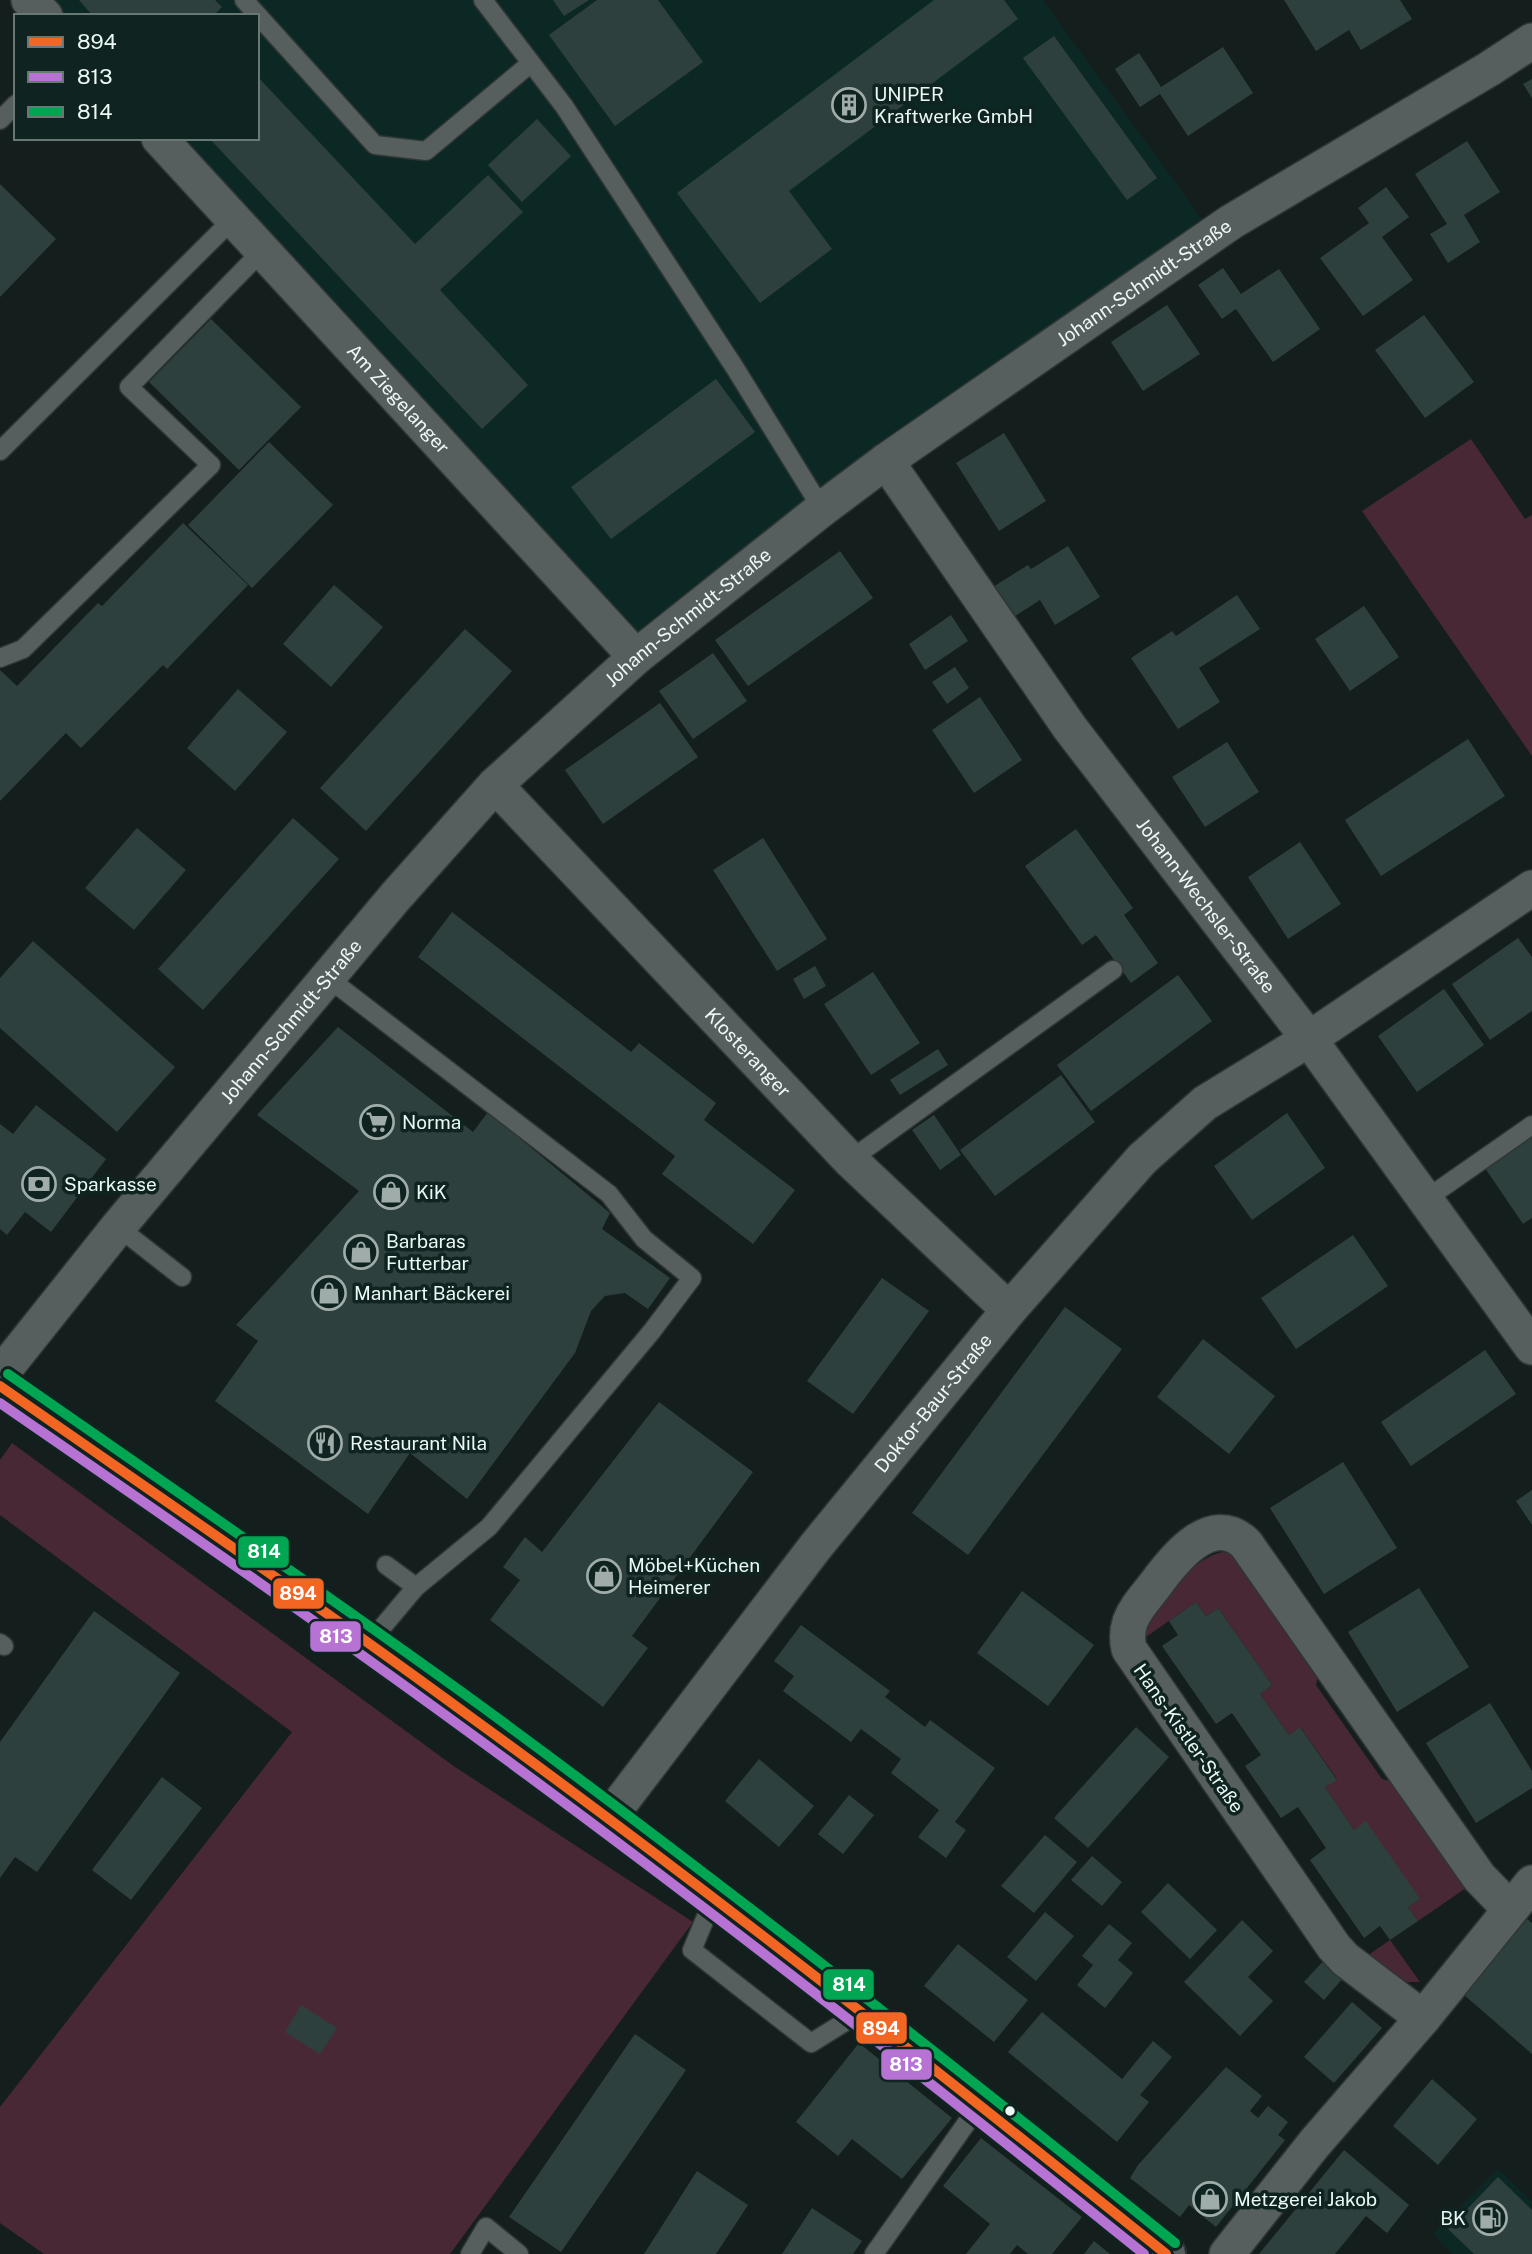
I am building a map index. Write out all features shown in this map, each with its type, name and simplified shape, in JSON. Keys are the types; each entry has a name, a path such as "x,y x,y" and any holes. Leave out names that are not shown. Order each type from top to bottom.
{"main road":[{"path":"3,1392 369,1643 608,1819 980,2104 1166,2254"}],"street":[{"path":"29,0 43,14"},
{"name":"Johann-Schmidt-Straße","path":"3,1392 118,1227 396,896 495,785 636,657 886,461 1231,222 1532,41"},
{"name":"Am Ziegelanger","path":"161,140 636,657"},
{"name":"Johann-Wechsler-Straße","path":"886,461 1070,729 1308,1039 1532,1347"},
{"name":"Klosteranger","path":"495,785 850,1160 1009,1310"},
{"name":"Doktor-Baur-Straße","path":"608,1819 816,1546 1009,1310 1142,1159 1205,1103 1308,1039 1532,888"},
{"name":"Hans-Kistler-Straße","path":"1423,2018 1345,1959 1334,1947 1129,1649 1127,1638 1135,1612 1176,1556 1202,1538 1222,1532 1238,1536 1246,1544 1479,1877 1510,1909"},
{"path":"1227,2254 1314,2144 1423,2018 1532,1883"}],"lane":[{"path":"244,0 257,14"},
{"path":"483,0 564,106 822,509"},
{"path":"259,17 375,145 426,151 531,63"},
{"path":"0,120 14,106"},
{"path":"0,451 233,219"},
{"path":"0,658 23,649 211,465 129,387 262,251"},
{"path":"850,1160 1113,970"},
{"path":"328,978 609,1194 644,1240 692,1278 652,1331 489,1527 415,1587 369,1643"},
{"path":"1426,1199 1532,1125"},
{"path":"118,1227 182,1278"},
{"path":"386,1565 415,1587"},
{"path":"713,1900 692,1950 811,2043 861,2012"},
{"path":"874,2254 980,2104"},
{"path":"470,2254 486,2227 519,2254"}],"shaded area":[{"name":"UNIPER Kraftwerke GmbH","path":"49,0 1043,0 1202,219 881,456 638,650 176,140 259,140 259,14 61,14"},
{"path":"1471,439 1525,519 1532,515 1532,756 1362,511"},
{"path":"12,1443 455,1767 693,1922 450,2254 44,2254 0,2223 0,2107 292,1732 0,1515 0,1460"},
{"path":"1223,1552 1237,1556 1319,1670 1316,1685 1382,1779 1397,1783 1469,1886 1418,1921 1408,1907 1419,1899 1366,1822 1354,1830 1325,1787 1337,1779 1301,1728 1289,1735 1260,1694 1272,1685 1218,1608 1206,1616 1196,1602 1143,1639 1145,1626 1182,1578 1201,1562"},
{"path":"1390,1940 1420,1982 1407,1982 1367,1956"},
{"name":"BK","path":"1498,2169 1532,2202 1532,2254 1453,2254 1433,2234"}],"building":[{"path":"79,0 215,0 222,7 215,14 91,14"},
{"path":"553,0 589,0 564,16"},
{"path":"597,0 658,0 703,62 615,126 549,35"},
{"name":"UNIPER Kraftwerke GmbH","path":"934,0 1004,0 1018,19 789,191 832,249 760,303 677,193"},
{"path":"1284,0 1400,0 1412,19 1361,50 1349,30 1316,51"},
{"path":"1054,36 1157,178 1127,200 1023,58"},
{"path":"1223,47 1253,93 1188,136 1160,94 1140,107 1115,69 1139,53 1161,87"},
{"path":"259,78 415,244 488,175 523,212 440,290 528,385 482,429 211,140 259,140"},
{"path":"1532,79 1532,98 1523,84"},
{"path":"537,119 571,156 522,202 488,165"},
{"path":"1467,141 1500,192 1464,215 1480,242 1448,263 1430,234 1447,224 1415,174"},
{"path":"0,184 56,239 0,297"},
{"path":"1386,187 1409,217 1382,237 1413,280 1363,316 1320,258 1369,223 1358,208"},
{"path":"1223,268 1241,294 1279,269 1320,329 1273,362 1236,309 1222,319 1198,285"},
{"path":"1167,305 1200,354 1143,391 1111,342"},
{"path":"1424,315 1474,382 1425,418 1375,350"},
{"path":"211,319 301,407 239,470 149,382"},
{"path":"716,379 755,432 611,539 571,487"},
{"path":"1004,433 1046,501 999,531 956,463"},
{"path":"269,442 333,505 252,588 188,525"},
{"path":"183,523 248,585 167,669 163,665 81,748 66,733 0,801 0,670 17,686 98,603 102,606"},
{"path":"1068,546 1100,597 1055,625 1040,600 1012,618 993,587 1028,565 1031,569"},
{"path":"840,551 873,598 748,686 715,640"},
{"path":"334,585 383,627 331,687 283,644"},
{"path":"1237,595 1260,629 1199,668 1220,702 1178,729 1131,658 1172,631 1176,636"},
{"path":"1364,606 1399,657 1350,691 1315,639"},
{"path":"951,615 968,641 925,670 909,644"},
{"path":"465,629 512,671 366,831 320,788"},
{"path":"713,653 747,701 693,739 659,691"},
{"path":"955,667 969,688 947,704 932,682"},
{"path":"238,689 287,732 235,791 187,748"},
{"path":"980,697 1022,760 974,793 932,730"},
{"path":"660,703 698,757 603,824 565,770"},
{"path":"1468,739 1505,796 1381,876 1345,820"},
{"path":"1227,742 1259,792 1205,827 1172,777"},
{"path":"293,818 339,859 203,1010 158,969"},
{"path":"137,828 186,870 134,930 85,888"},
{"path":"1076,829 1133,908 1124,915 1158,963 1131,983 1096,935 1082,945 1025,866"},
{"path":"763,838 827,939 777,971 713,870"},
{"path":"1300,842 1341,904 1288,939 1248,877"},
{"path":"452,912 631,1052 639,1043 716,1103 704,1120 795,1190 753,1244 662,1174 675,1156 418,957"},
{"path":"1518,938 1532,957 1532,1011 1490,1040 1452,984"},
{"path":"33,941 175,1067 117,1132 0,1028 0,978"},
{"path":"815,966 826,986 804,999 793,979"},
{"path":"873,972 920,1043 871,1075 824,1004"},
{"path":"1178,975 1212,1021 1091,1111 1057,1065"},
{"path":"1444,989 1484,1045 1417,1092 1378,1036"},
{"path":"338,1027 473,1132 488,1112 610,1213 602,1229 670,1278 648,1309 625,1293 605,1296 591,1311 575,1353 467,1499 410,1453 368,1514 215,1401 258,1341 236,1325 359,1191 257,1115"},
{"path":"938,1049 948,1065 900,1095 890,1080"},
{"path":"1061,1075 1095,1122 995,1196 960,1150"},
{"path":"36,1105 106,1159 51,1232 25,1212 7,1235 0,1229 0,1124 13,1134"},
{"path":"1287,1113 1325,1168 1252,1220 1214,1166"},
{"path":"934,1115 961,1155 940,1170 912,1130"},
{"path":"1532,1135 1532,1218 1523,1224 1485,1168"},
{"path":"1353,1235 1388,1286 1296,1349 1261,1298"},
{"path":"882,1278 929,1311 853,1414 807,1381"},
{"path":"1065,1307 1122,1349 968,1555 912,1513"},
{"path":"1203,1339 1275,1396 1229,1454 1157,1397"},
{"path":"1485,1350 1516,1394 1411,1466 1381,1422"},
{"path":"659,1402 753,1472 632,1636 648,1648 603,1707 490,1620 520,1580 503,1567 525,1537 542,1552"},
{"path":"1343,1462 1397,1548 1324,1594 1270,1508"},
{"path":"1532,1490 1532,1525 1516,1501"},
{"path":"1419,1588 1469,1667 1397,1712 1348,1632"},
{"path":"1022,1591 1094,1645 1048,1706 977,1653"},
{"path":"1196,1602 1206,1616 1218,1608 1272,1685 1260,1694 1289,1735 1300,1727 1337,1780 1325,1787 1354,1830 1366,1821 1420,1899 1408,1907 1418,1921 1390,1940 1380,1926 1364,1938 1310,1860 1326,1848 1298,1807 1281,1818 1245,1766 1261,1755 1232,1713 1216,1724 1162,1646 1178,1635 1169,1621"},
{"path":"94,1611 180,1673 37,1872 15,1857 0,1878 0,1742"},
{"path":"801,1625 890,1691 885,1697 925,1727 930,1720 995,1768 955,1822 966,1830 946,1858 918,1837 939,1810 891,1773 901,1759 861,1729 851,1742 783,1691 794,1676 774,1661"},
{"path":"1490,1703 1532,1771 1532,1788 1476,1823 1426,1743"},
{"path":"1136,1727 1169,1757 1088,1848 1054,1818"},
{"path":"759,1759 814,1806 779,1847 725,1801"},
{"path":"162,1777 202,1808 131,1900 92,1870"},
{"path":"849,1795 874,1815 843,1854 818,1834"},
{"path":"1045,1835 1077,1862 1034,1913 1001,1886"},
{"path":"1092,1856 1122,1882 1102,1906 1071,1880"},
{"path":"1168,1883 1217,1930 1190,1959 1141,1912"},
{"path":"1045,1912 1074,1936 1036,1981 1007,1957"},
{"path":"1527,1919 1532,1923 1532,2054 1463,1994"},
{"path":"1242,1920 1273,1951 1248,1977 1273,2001 1240,2036 1184,1982"},
{"path":"1109,1924 1132,1943 1118,1960 1133,1973 1105,2008 1077,1985 1093,1965 1082,1956"},
{"path":"958,1944 1028,2000 994,2042 924,1986"},
{"path":"1325,1959 1344,1977 1324,2000 1304,1982"},
{"path":"1352,2002 1382,2028 1334,2083 1304,2057"},
{"path":"301,2005 337,2028 320,2054 285,2032"},
{"path":"1042,2012 1122,2079 1153,2041 1172,2057 1140,2095 1149,2102 1117,2142 1008,2052"},
{"path":"635,2034 686,2070 561,2252 509,2217"},
{"path":"859,2043 952,2118 902,2179 852,2139 838,2156 796,2122"},
{"path":"1226,2067 1262,2096 1250,2111 1258,2118 1268,2106 1288,2122 1278,2135 1285,2140 1216,2227 1189,2205 1180,2217 1130,2178 1138,2165"},
{"path":"1432,2079 1477,2119 1438,2165 1393,2126"},
{"path":"981,2138 1082,2217 1052,2254 1028,2254 1017,2245 1010,2254 966,2254 990,2224 943,2186"},
{"path":"1344,2150 1409,2205 1387,2233 1366,2216 1335,2254 1259,2254"},
{"path":"697,2171 748,2205 716,2254 644,2254"},
{"name":"BK","path":"1498,2177 1532,2210 1532,2254 1474,2254 1448,2229"},
{"path":"812,2208 862,2241 853,2254 782,2254"},
{"path":"1094,2241 1110,2254 1084,2254"}],"transit line":[{"name":"814","path":"8,1374 364,1622 569,1771 831,1971 1175,2243"},
{"name":"894","path":"0,1386 355,1633 561,1783 822,1982 1166,2254"},
{"name":"813","path":"0,1403 348,1645 550,1792 807,1987 1144,2254"}],"place":[{"name":"UNIPER Kraftwerke GmbH","path":"849,105"},
{"name":"Norma","path":"377,1122"},
{"name":"Sparkasse","path":"39,1184"},
{"name":"KiK","path":"391,1192"},
{"name":"Barbaras Futterbar","path":"361,1252"},
{"name":"Manhart Bäckerei","path":"329,1293"},
{"name":"Restaurant Nila","path":"325,1443"},
{"name":"Möbel+Küchen Heimerer","path":"604,1576"},
{"name":"Metzgerei Jakob","path":"1210,2199"},
{"name":"BK","path":"1490,2218"}]}
